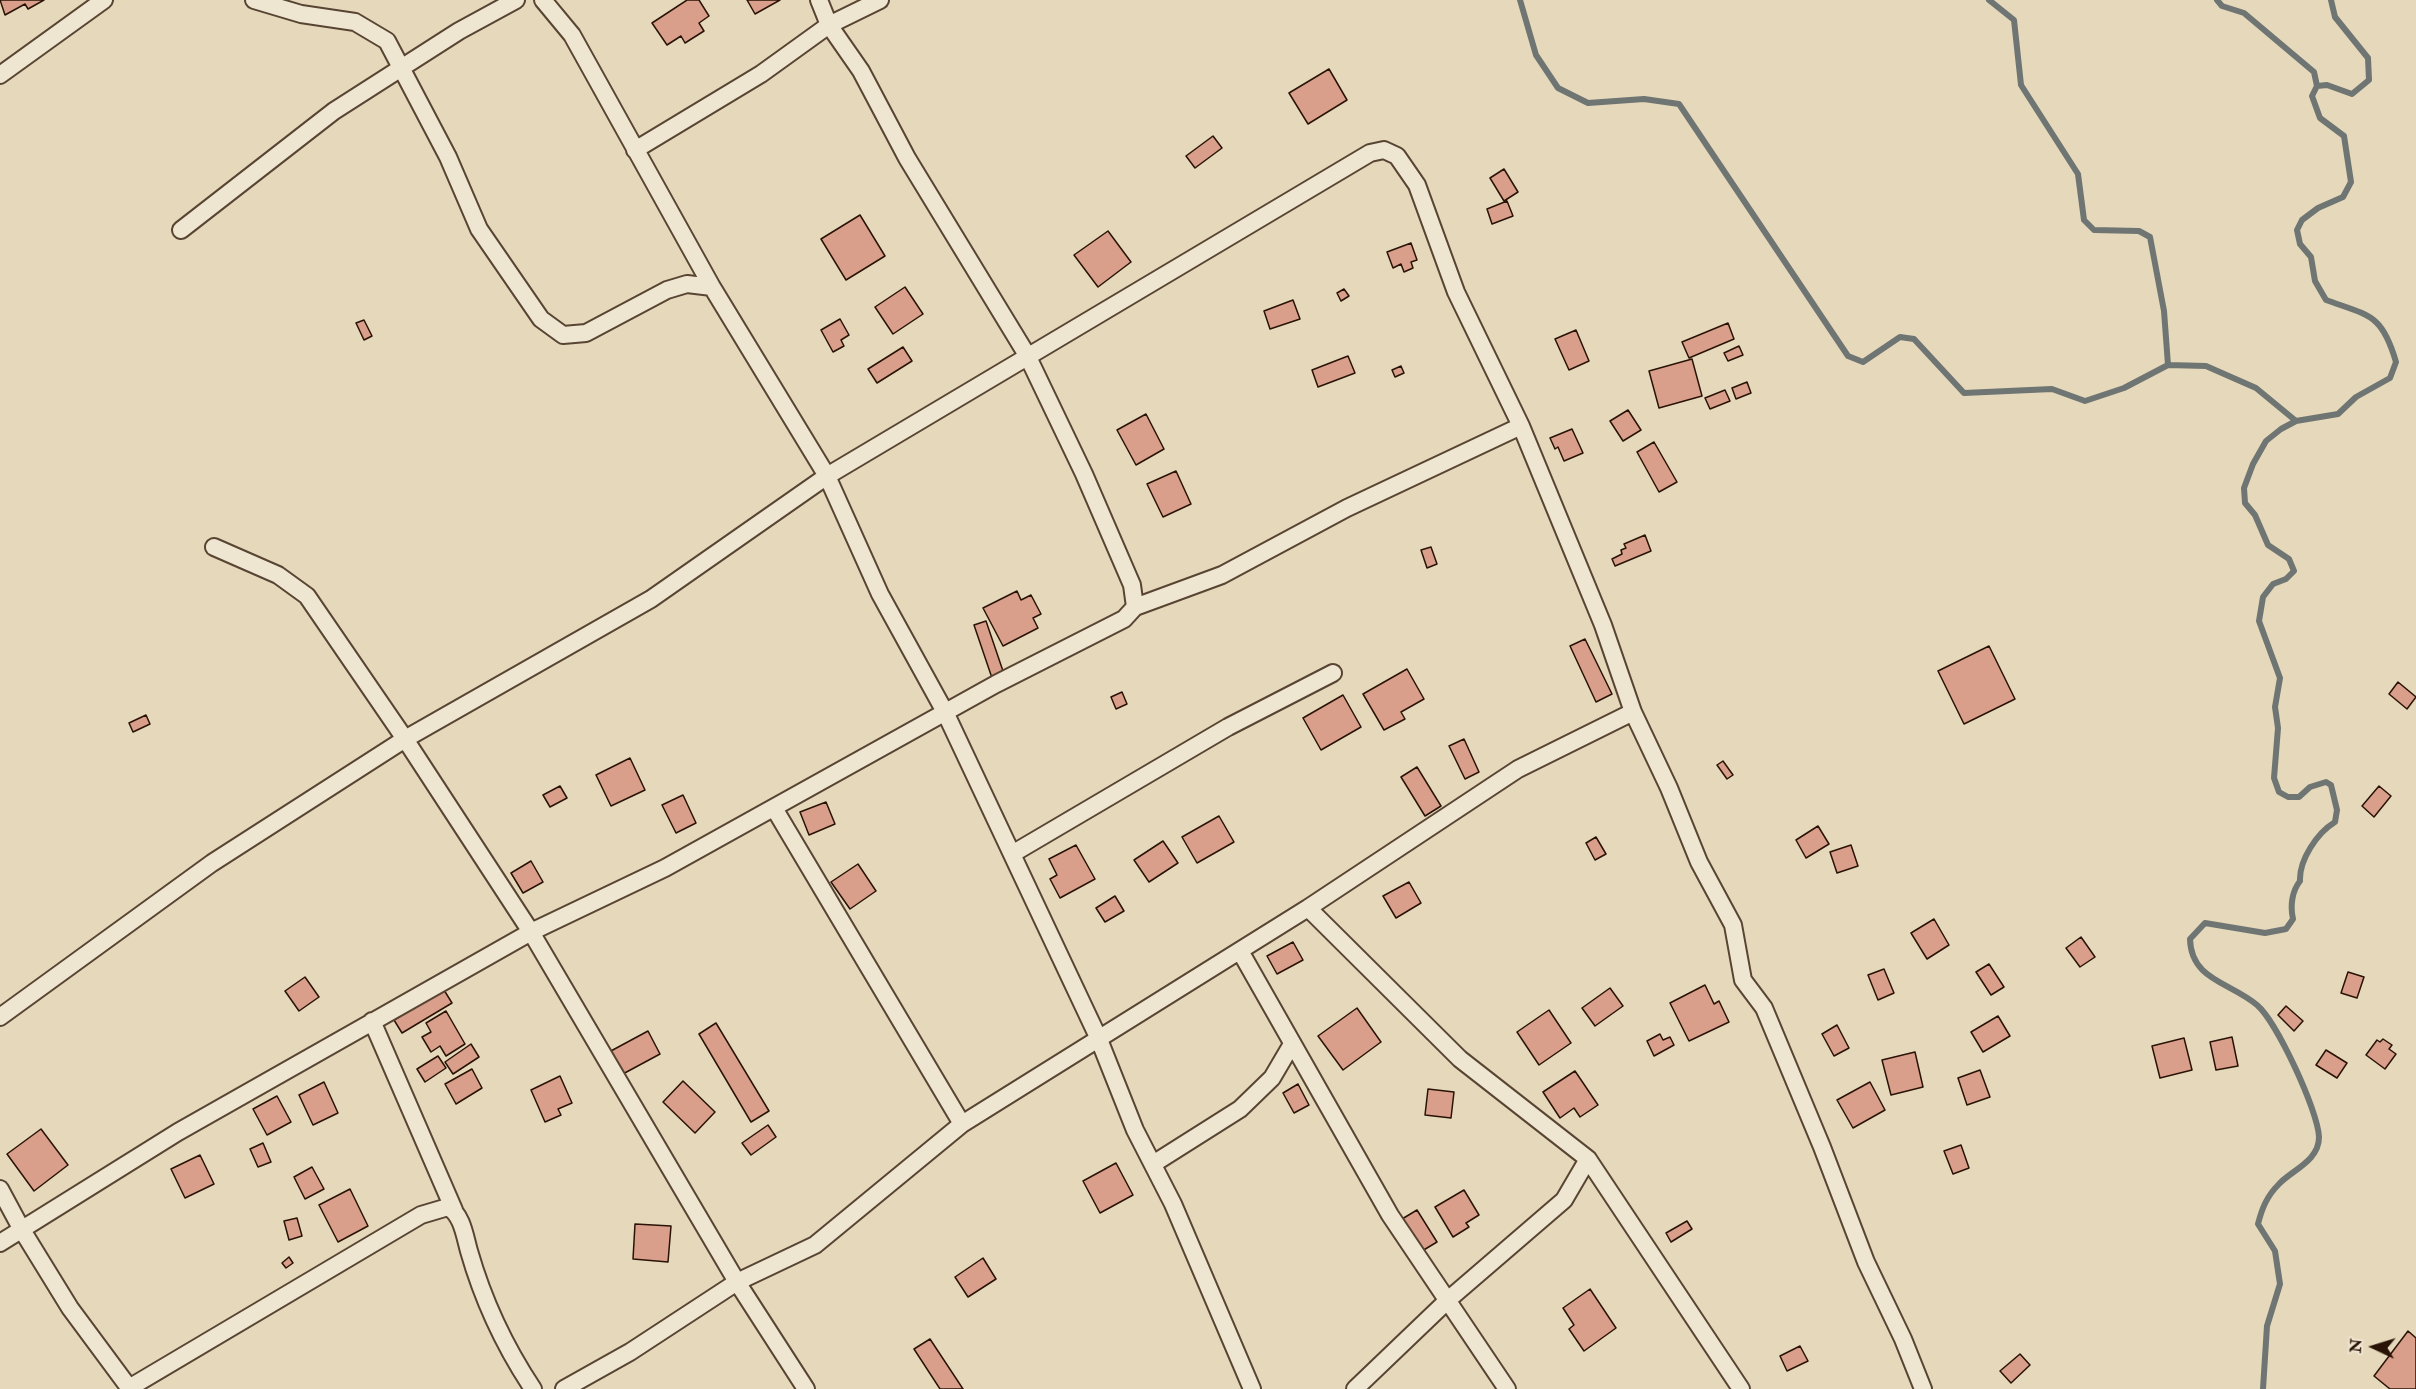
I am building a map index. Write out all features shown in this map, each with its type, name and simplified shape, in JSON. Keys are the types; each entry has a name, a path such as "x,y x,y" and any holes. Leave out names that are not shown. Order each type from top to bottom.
{"street":[{"path":"0,75 104,0"},
{"path":"254,0 301,15 355,22 387,41 448,157 478,229 541,319 563,335 586,333 667,290 687,284 712,287"},
{"path":"181,230 334,111 459,30 516,0"},
{"path":"543,0 572,35 712,287 828,476 880,594 945,712 1098,1037 1134,1130 1153,1164 1252,1389"},
{"path":"819,0 829,25 861,70 907,158 1027,356 1084,474 1132,585 1135,607"},
{"path":"635,150 761,74 829,25 880,0"},
{"path":"0,1017 212,863 405,739 651,599 828,476 1027,356 1370,153 1384,150 1397,156 1417,185 1456,292 1521,426 1603,625 1633,712 1669,788 1699,862 1733,925 1743,981 1764,1008 1822,1147 1866,1262 1904,1340 1923,1389"},
{"path":"0,1243 178,1132 372,1021 531,932 665,868 945,712 1065,647 1124,619 1135,607 1222,574 1347,508 1521,426"},
{"path":"214,547 278,575 307,596 405,739 531,932 737,1282 806,1389"},
{"path":"1012,854 1228,728 1333,673"},
{"path":"564,1389 630,1352 737,1282 815,1245 962,1124 1308,908 1518,769 1633,712"},
{"path":"774,808 962,1124"},
{"path":"1308,908 1460,1059 1588,1159 1741,1389"},
{"path":"1240,951 1390,1215 1449,1299 1507,1389"},
{"path":"372,1021 464,1233 478,1285 516,1363 533,1389"},
{"path":"1153,1164 1239,1109 1272,1078 1292,1044"},
{"path":"1355,1389 1449,1299 1564,1200 1588,1159"},
{"path":"0,1189 21,1230 69,1308 130,1389 421,1215 448,1207 454,1210"}],"building":[{"path":"0,0 44,0 28,9 25,4 5,15"},
{"path":"687,0 699,0 709,16 699,23 704,31 685,43 681,36 667,45 652,23"},
{"path":"747,0 780,0 755,14"},
{"path":"1329,69 1347,100 1308,124 1289,93"},
{"path":"1213,136 1222,148 1195,168 1186,156"},
{"path":"1504,169 1518,192 1504,201 1490,178"},
{"path":"1507,201 1513,216 1492,224 1487,209"},
{"path":"860,215 885,256 846,280 821,239"},
{"path":"1108,231 1131,262 1098,287 1074,255"},
{"path":"1411,243 1417,260 1411,262 1413,268 1404,272 1401,264 1393,268 1387,252"},
{"path":"905,287 923,314 893,334 875,307"},
{"path":"1344,289 1349,296 1341,301 1337,293"},
{"path":"1293,300 1300,319 1270,329 1264,311"},
{"path":"840,319 849,335 841,340 844,346 833,352 821,330"},
{"path":"364,320 372,336 364,340 356,323"},
{"path":"1728,323 1734,339 1689,358 1682,342"},
{"path":"1576,330 1589,361 1569,370 1555,339"},
{"path":"1739,346 1743,355 1728,361 1724,353"},
{"path":"903,347 912,361 877,383 868,369"},
{"path":"1348,356 1355,373 1318,387 1312,370"},
{"path":"1692,359 1702,396 1659,408 1649,371"},
{"path":"1401,366 1404,373 1395,377 1392,370"},
{"path":"1747,382 1751,393 1736,399 1732,388"},
{"path":"1725,390 1730,401 1710,409 1705,398"},
{"path":"1628,410 1641,430 1623,441 1610,421"},
{"path":"1146,414 1164,449 1136,465 1117,430"},
{"path":"1572,429 1583,453 1564,461 1558,447 1555,449 1550,438"},
{"path":"1654,442 1677,482 1659,492 1637,452"},
{"path":"1176,471 1191,504 1163,517 1147,484"},
{"path":"1645,535 1651,551 1615,566 1612,559 1622,554 1621,550 1626,548 1624,544"},
{"path":"1431,547 1437,564 1427,568 1421,550"},
{"path":"1017,591 1021,600 1031,595 1041,614 1033,618 1038,628 1003,646 983,608"},
{"path":"986,621 1004,674 992,678 974,625"},
{"path":"1585,639 1612,694 1596,702 1570,646"},
{"path":"1989,646 2015,699 1964,724 1938,671"},
{"path":"1407,669 1424,699 1401,712 1405,719 1384,730 1363,694"},
{"path":"2398,682 2416,697 2407,709 2389,694"},
{"path":"1122,692 1127,704 1116,709 1111,697"},
{"path":"1343,695 1361,727 1321,750 1303,718"},
{"path":"146,715 150,724 133,732 129,723"},
{"path":"1464,739 1479,772 1465,779 1449,746"},
{"path":"630,758 645,790 611,806 596,775"},
{"path":"1723,761 1733,775 1727,779 1717,765"},
{"path":"1417,767 1441,806 1425,816 1401,777"},
{"path":"560,786 567,798 550,807 543,795"},
{"path":"2379,786 2391,796 2374,817 2362,806"},
{"path":"683,795 696,823 676,833 662,805"},
{"path":"826,802 835,824 809,835 800,812"},
{"path":"1219,816 1234,842 1197,863 1182,837"},
{"path":"1818,826 1829,844 1806,858 1796,840"},
{"path":"1596,837 1606,854 1595,860 1586,843"},
{"path":"1163,841 1178,863 1149,882 1134,860"},
{"path":"1076,845 1095,879 1060,898 1050,879 1057,875 1049,859"},
{"path":"1851,845 1858,866 1837,873 1830,852"},
{"path":"531,861 543,882 523,893 511,873"},
{"path":"858,864 876,891 850,909 831,882"},
{"path":"1409,882 1421,903 1396,918 1383,896"},
{"path":"1115,896 1124,911 1105,922 1096,908"},
{"path":"1934,919 1949,945 1927,959 1911,933"},
{"path":"2081,937 2095,957 2080,967 2066,948"},
{"path":"1293,942 1303,960 1277,974 1267,956"},
{"path":"1989,964 2004,987 1991,995 1976,972"},
{"path":"1884,969 1894,993 1878,1000 1868,975"},
{"path":"2348,972 2364,977 2357,998 2341,993"},
{"path":"305,977 319,997 299,1011 285,991"},
{"path":"1705,985 1714,1004 1719,1001 1729,1022 1689,1041 1670,1003"},
{"path":"1610,988 1623,1006 1595,1026 1582,1008"},
{"path":"444,990 452,1003 402,1033 394,1020"},
{"path":"2286,1006 2303,1021 2294,1031 2278,1015"},
{"path":"1357,1008 1381,1042 1343,1070 1318,1036"},
{"path":"1549,1010 1571,1043 1539,1065 1517,1032"},
{"path":"446,1011 465,1044 446,1056 440,1046 431,1052 422,1037 431,1032 426,1023"},
{"path":"1998,1016 2010,1036 1983,1052 1971,1032"},
{"path":"716,1023 769,1111 751,1122 699,1034"},
{"path":"1837,1025 1849,1048 1834,1056 1822,1034"},
{"path":"648,1031 660,1054 621,1075 609,1052"},
{"path":"1660,1034 1663,1040 1670,1037 1674,1045 1654,1056 1647,1041"},
{"path":"2232,1037 2238,1066 2216,1070 2210,1042"},
{"path":"2184,1038 2192,1070 2160,1078 2152,1046"},
{"path":"2383,1039 2392,1045 2389,1049 2396,1054 2385,1069 2366,1055 2377,1040 2380,1042"},
{"path":"471,1044 479,1057 453,1074 445,1062"},
{"path":"2326,1050 2347,1063 2337,1078 2316,1065"},
{"path":"1915,1052 1923,1087 1891,1095 1882,1060"},
{"path":"438,1056 446,1068 425,1082 417,1069"},
{"path":"472,1069 482,1088 456,1104 445,1084"},
{"path":"1980,1070 1990,1097 1967,1105 1958,1078"},
{"path":"1575,1071 1598,1105 1580,1117 1574,1108 1560,1118 1543,1092"},
{"path":"560,1076 572,1103 558,1109 561,1115 545,1122 531,1090"},
{"path":"683,1081 715,1112 695,1133 663,1102"},
{"path":"324,1082 338,1113 313,1125 299,1095"},
{"path":"1870,1082 1885,1110 1853,1128 1837,1100"},
{"path":"1298,1084 1309,1105 1294,1113 1283,1093"},
{"path":"1428,1089 1454,1092 1451,1118 1425,1115"},
{"path":"277,1096 291,1122 267,1135 253,1109"},
{"path":"768,1125 776,1137 751,1155 742,1143"},
{"path":"41,1129 68,1165 34,1191 7,1154"},
{"path":"263,1143 271,1162 258,1167 250,1149"},
{"path":"1961,1145 1969,1168 1953,1174 1944,1151"},
{"path":"200,1155 214,1184 185,1198 171,1169"},
{"path":"1116,1163 1133,1195 1100,1213 1083,1181"},
{"path":"312,1167 324,1189 305,1199 294,1177"},
{"path":"350,1189 368,1226 338,1242 319,1205"},
{"path":"1464,1190 1479,1215 1466,1223 1469,1227 1453,1237 1435,1207"},
{"path":"1417,1210 1437,1242 1422,1251 1402,1219"},
{"path":"297,1218 302,1236 289,1240 284,1221"},
{"path":"1687,1221 1692,1229 1671,1242 1666,1233"},
{"path":"635,1224 671,1226 668,1262 633,1259"},
{"path":"289,1257 293,1263 286,1268 282,1263"},
{"path":"983,1258 996,1279 968,1297 955,1277"},
{"path":"1590,1289 1616,1328 1584,1351 1569,1329 1574,1325 1563,1308"},
{"path":"2408,1331 2416,1338 2416,1389 2390,1389 2374,1376"},
{"path":"930,1339 963,1389 940,1389 914,1349"},
{"path":"1800,1346 1808,1361 1787,1371 1780,1356"},
{"path":"2020,1354 2030,1365 2011,1383 2000,1371"}],"waterway":[{"path":"1520,0 1536,55 1558,88 1588,103 1644,99 1679,104 1848,356 1863,362 1900,337 1914,339 1964,393 2052,389 2085,401 2124,388 2168,365 2206,366 2256,388 2296,421"},
{"path":"1989,0 2014,20 2021,85 2078,174 2084,220 2094,230 2139,231 2150,237 2164,311 2168,365"},
{"path":"2217,0 2222,6 2244,13 2314,72 2317,86 2312,96 2320,118 2344,136 2351,182 2343,197 2318,208 2302,220 2297,230 2300,244 2311,257 2315,281 2326,300 2372,319 2385,334 2396,362 2390,378 2356,397 2338,414 2296,421 2266,441 2253,464 2244,488 2245,503 2255,515 2268,545 2289,559 2294,571 2286,579 2273,584 2263,597 2259,621 2280,678 2275,707 2278,728 2274,778 2279,792 2288,797 2299,797 2310,787 2326,782 2331,785 2337,810 2335,822 2316,840 2306,856 2300,873 2300,881 2292,899 2293,919 2286,929 2265,933 2205,923 2190,939 2192,953 2205,972 2257,1005 2275,1029 2304,1088 2319,1137 2318,1145 2310,1159 2284,1179 2271,1193 2263,1207 2258,1224 2275,1251 2280,1284 2267,1326 2263,1389"},
{"path":"2317,86 2327,85 2352,94 2369,80 2368,58 2335,17 2331,0"}]}
